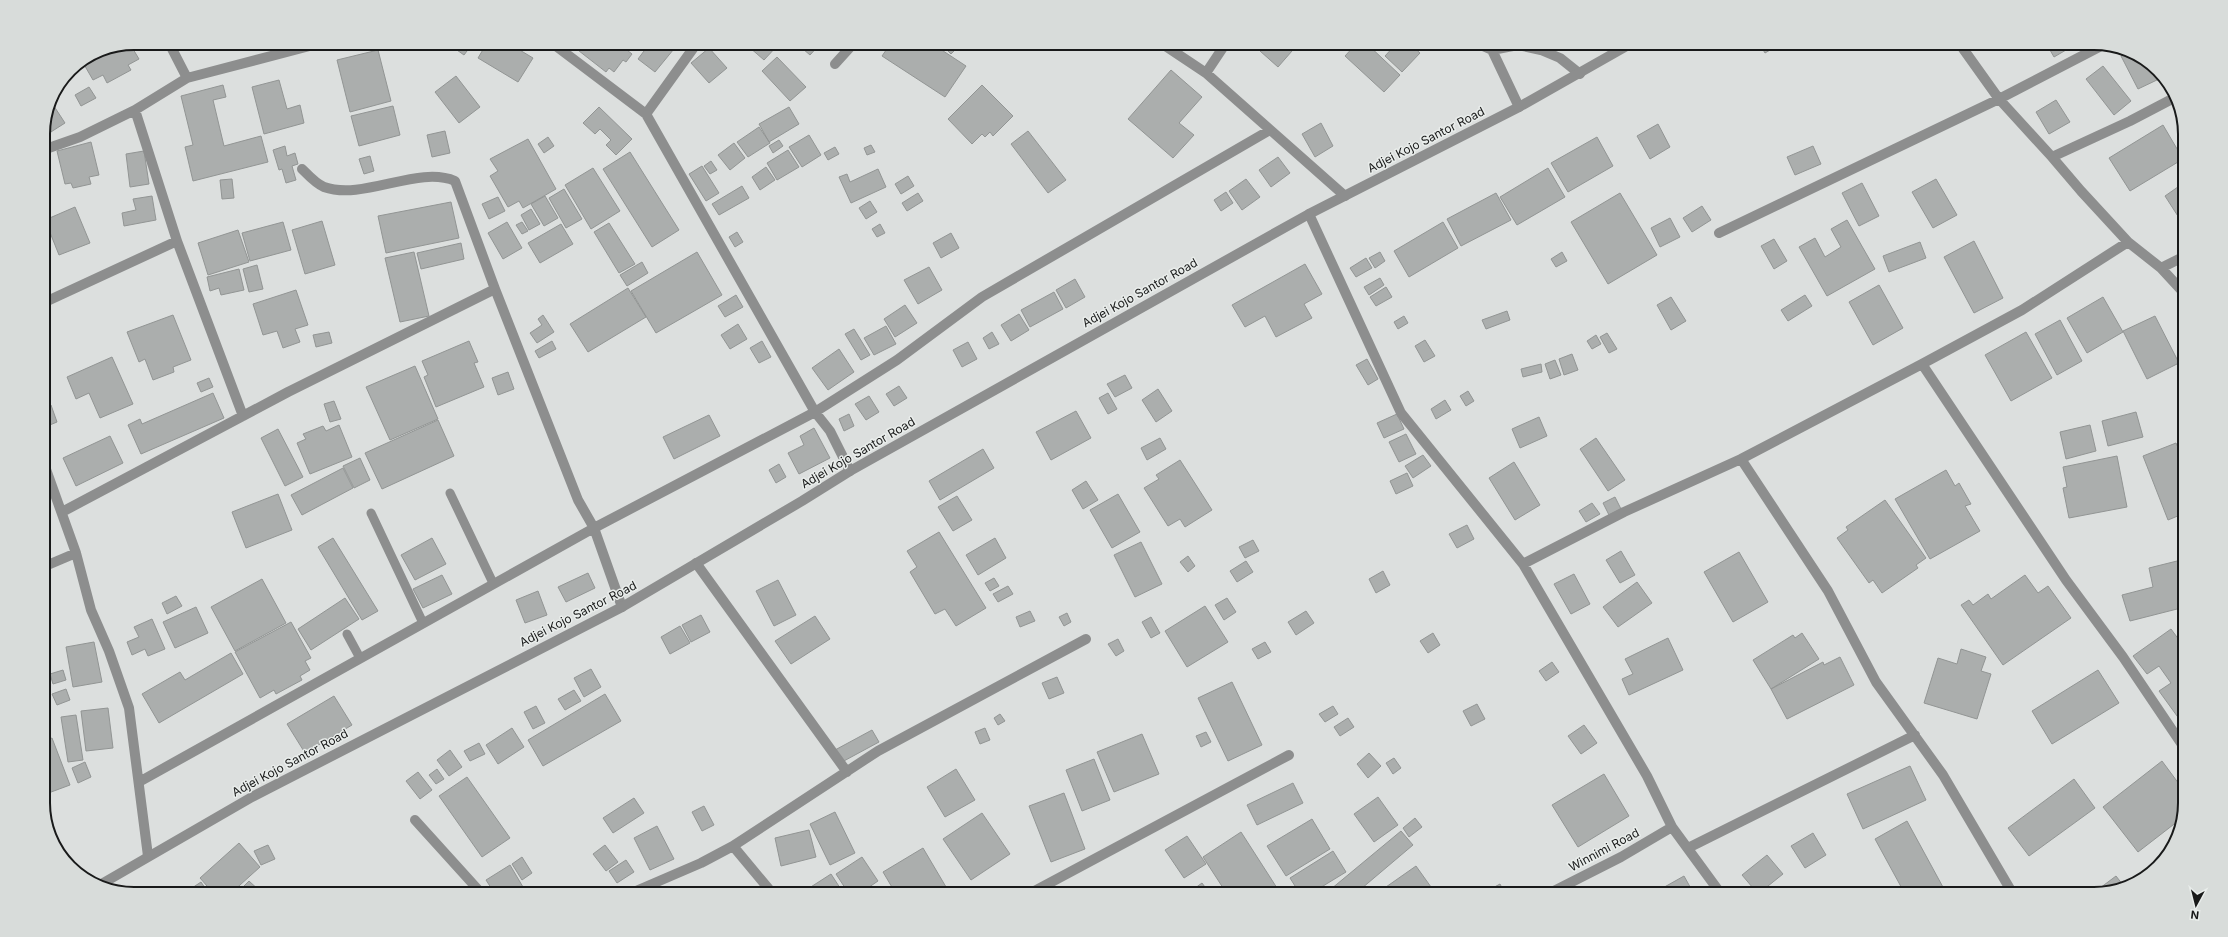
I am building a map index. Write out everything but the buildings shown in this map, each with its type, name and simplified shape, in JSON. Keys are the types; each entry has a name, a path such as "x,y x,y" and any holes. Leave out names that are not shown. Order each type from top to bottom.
{"street":[{"path":"173,50 187,78"},
{"path":"50,148 80,137 135,110 187,78 295,50"},
{"path":"561,50 646,114 815,412 830,431 850,471"},
{"path":"646,114 692,50"},
{"path":"835,64 848,50"},
{"path":"1172,50 1206,73 1345,196"},
{"path":"1206,73 1221,50"},
{"path":"1492,50 1519,107"},
{"path":"1541,50 1560,58 1580,74"},
{"name":"Adjei Kojo Santor Road","path":"105,882 252,797 622,607 802,502 850,471 1310,214 1519,107 1620,50"},
{"path":"1964,50 1999,99 2081,191 2128,242 2161,268 2178,286"},
{"path":"1719,233 1999,99 2093,50"},
{"path":"2052,157 2130,121 2170,100"},
{"path":"135,110 177,241 243,416"},
{"path":"139,782 493,583 594,528 815,412 898,360 982,297 1270,130"},
{"path":"302,170 323,187 335,189 362,188 437,176 456,181 495,290 578,500 594,528 622,607"},
{"path":"1310,214 1401,412 1523,564 1647,776 1672,827 1716,887"},
{"path":"50,301 177,241"},
{"path":"1523,564 1624,512 1740,459 1922,364 2006,319 2128,242"},
{"path":"2161,268 2178,260"},
{"path":"62,512 243,416 495,290"},
{"path":"1922,364 2066,580 2123,658 2178,739"},
{"path":"1740,459 1828,591 1876,682 1943,775 2009,887"},
{"path":"50,480 76,553 91,610 109,651 129,708 148,856"},
{"path":"50,563 76,553"},
{"path":"696,563 847,772"},
{"path":"646,887 700,864 733,846 878,751 1086,639"},
{"path":"1688,848 1915,735"},
{"path":"1042,887 1289,756"},
{"path":"415,820 476,887"},
{"name":"Winnimi Road","path":"1562,887 1621,857 1672,827"},
{"path":"733,846 767,887"}],"lane":[{"path":"450,493 493,583"},
{"path":"371,513 423,623"},
{"path":"346,634 360,658"}]}
